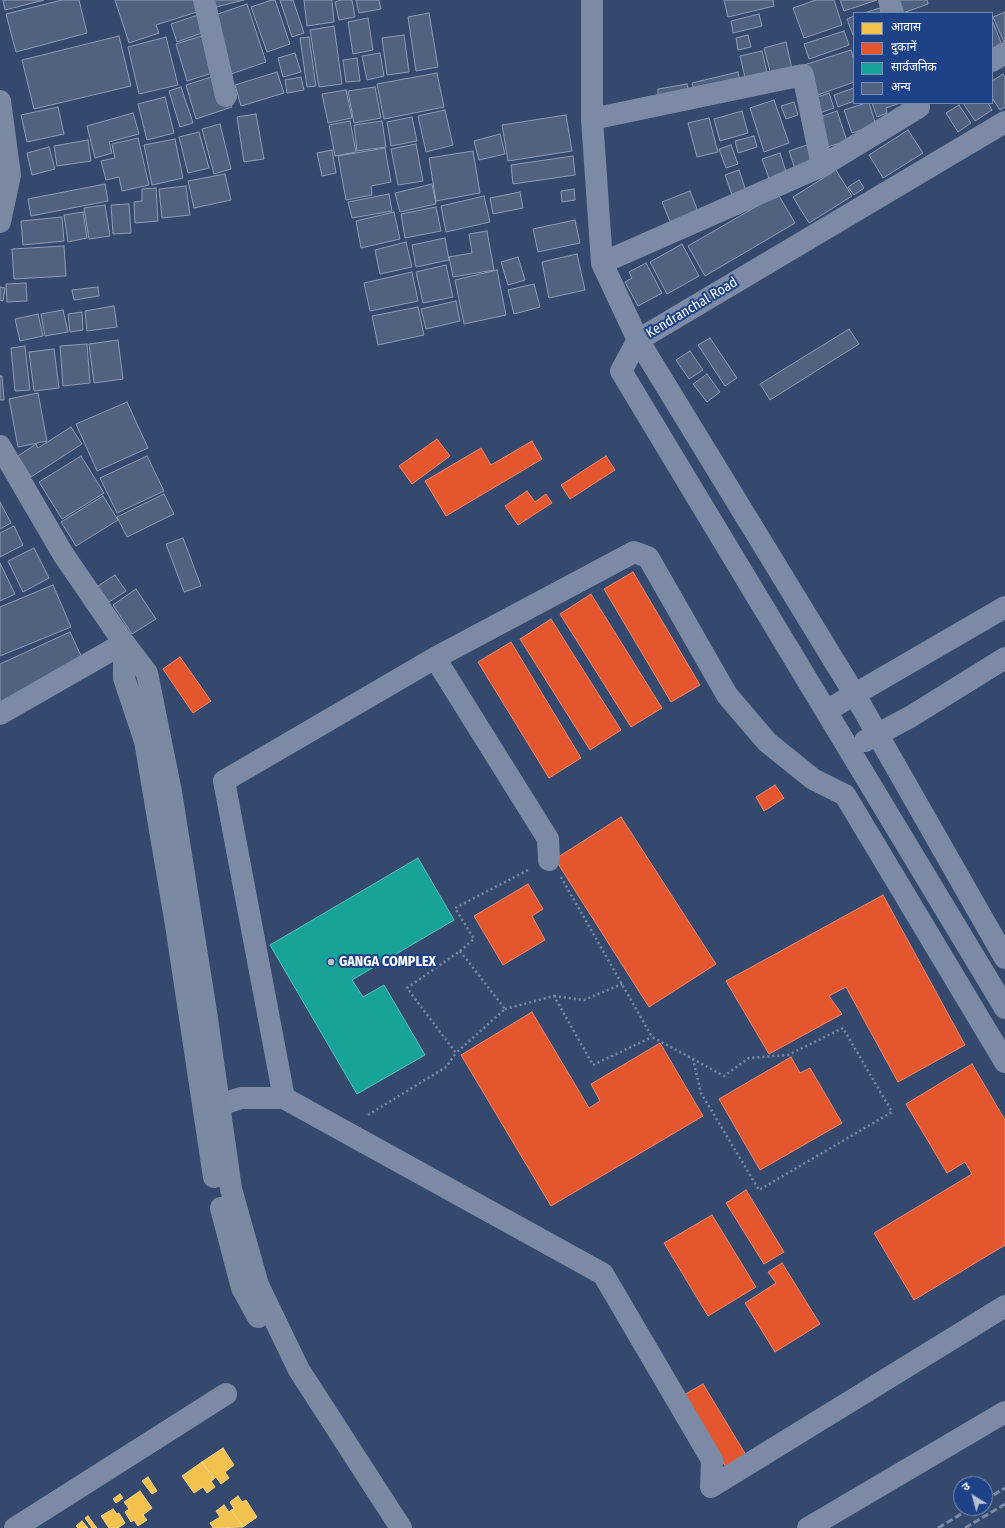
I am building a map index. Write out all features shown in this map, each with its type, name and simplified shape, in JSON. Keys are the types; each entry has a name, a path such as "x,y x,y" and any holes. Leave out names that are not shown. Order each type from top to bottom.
{"main road":[{"path":"0,101 10,175 0,222"},
{"path":"0,446 63,554 124,643 147,673 172,792 211,1107 216,1192 242,1288 286,1370 383,1528"},
{"path":"211,1107 231,1189 258,1285 299,1370 401,1528"}],"street":[{"name":"Kendranchal Road","path":"592,0 592,119 602,263 638,340 1005,122"},
{"path":"889,0 893,12"},
{"path":"210,1 226,96"},
{"path":"993,60 1005,53"},
{"path":"592,119 803,75 822,166"},
{"path":"602,263 822,166 921,104"},
{"path":"1005,958 855,695 638,340 621,371 1005,1008"},
{"path":"284,1098 224,781 434,658 634,552 648,557 727,695 767,742 813,779 845,795 1005,1062"},
{"path":"826,712 1005,608"},
{"path":"0,714 124,643"},
{"path":"434,658 548,839 549,860"},
{"path":"850,750 910,717 1005,658"},
{"path":"211,1107 241,1098 284,1098 603,1274 712,1460 711,1487 1005,1306"},
{"path":"15,1528 226,1394"},
{"path":"808,1528 1005,1412"}],"path":[{"path":"456,1053 407,988 460,951 474,939 455,908 549,860 564,880 652,1037 693,1059 724,1076 749,1058 788,1055 843,1028 892,1112 759,1190 701,1093 693,1059"},
{"path":"460,951 505,1009"},
{"path":"368,1116 446,1067 456,1053 505,1009 554,996 584,1000 622,984"},
{"path":"554,996 593,1065 652,1037"}],"building: आवास":[{"path":"223,1448 234,1465 225,1472 229,1478 221,1484 216,1477 214,1479 202,1462"},
{"path":"202,1462 214,1479 211,1481 215,1487 207,1493 203,1487 194,1493 182,1476"},
{"path":"148,1477 157,1491 152,1494 142,1481"},
{"path":"140,1491 152,1508 143,1515 147,1520 138,1526 134,1520 131,1522 125,1512 129,1509 124,1502"},
{"path":"120,1494 123,1498 116,1503 113,1499"},
{"path":"238,1496 242,1502 246,1500 257,1517 243,1527 231,1510 234,1509 230,1502"},
{"path":"224,1505 229,1512 231,1510 243,1527 213,1528 210,1523 220,1517 216,1511"},
{"path":"113,1509 117,1514 119,1513 125,1523 118,1528 109,1528 101,1516"},
{"path":"88,1516 97,1528 92,1528 85,1518"},
{"path":"82,1521 88,1528 78,1528 76,1526"}],"building: दुकानें":[{"path":"437,439 450,456 412,484 399,466"},
{"path":"532,441 542,459 446,516 425,481 481,448 491,465"},
{"path":"606,456 615,470 570,499 561,485"},
{"path":"527,491 535,502 546,494 552,503 518,525 505,506"},
{"path":"633,572 700,685 671,702 604,589"},
{"path":"591,594 662,708 631,727 560,614"},
{"path":"551,619 621,730 590,750 520,639"},
{"path":"511,642 581,758 549,778 478,662"},
{"path":"180,657 211,701 193,713 163,669"},
{"path":"775,785 784,798 764,811 756,797"},
{"path":"621,817 716,964 649,1007 555,859"},
{"path":"528,884 543,909 532,916 545,940 503,965 474,916"},
{"path":"883,895 965,1045 898,1082 846,987 829,996 842,1014 769,1054 726,981"},
{"path":"532,1012 589,1108 600,1101 591,1084 660,1043 703,1116 551,1206 461,1055"},
{"path":"791,1057 800,1073 810,1068 842,1123 760,1170 719,1099"},
{"path":"972,1064 1005,1120 1005,1245 914,1300 874,1233 972,1174 965,1162 947,1173 906,1104"},
{"path":"746,1190 784,1252 764,1264 726,1203"},
{"path":"712,1215 756,1287 708,1316 664,1243"},
{"path":"782,1263 820,1324 775,1352 745,1303 776,1283 768,1272"},
{"path":"703,1384 746,1455 726,1467 682,1396"}],"building: सार्वजनिक":[{"name":"GANGA COMPLEX","path":"418,858 454,920 352,980 363,997 384,985 425,1055 357,1094 270,945"}],"building: अन्य":[{"path":"3,0 44,0 5,10"},
{"path":"62,0 79,0 87,33 16,52 6,14"},
{"path":"115,0 199,0 203,10 156,25 159,33 129,43"},
{"path":"210,0 244,0 212,8"},
{"path":"275,0 290,44 267,52 251,7"},
{"path":"280,0 293,0 304,33 292,37"},
{"path":"304,0 332,0 334,22 307,26"},
{"path":"341,0 352,0 355,17 339,20 335,2"},
{"path":"356,0 379,0 381,9 359,13"},
{"path":"724,0 773,0 774,6 728,17"},
{"path":"816,0 834,0 842,25 804,38 793,8"},
{"path":"840,0 877,0 844,11"},
{"path":"895,0 927,0 928,4 902,12"},
{"path":"247,4 266,62 231,74 212,16"},
{"path":"880,8 881,12 867,12"},
{"path":"1005,12 1005,41 1004,42 993,17"},
{"path":"204,13 210,30 177,42 171,24"},
{"path":"429,13 438,67 416,71 408,17"},
{"path":"759,14 762,26 733,33 731,21"},
{"path":"853,16 853,35 847,19"},
{"path":"368,18 373,50 353,54 348,22"},
{"path":"993,22 1002,45 993,49"},
{"path":"334,26 342,84 319,87 310,30"},
{"path":"844,31 849,45 809,59 804,44"},
{"path":"211,33 222,70 187,81 176,44"},
{"path":"404,35 409,72 387,75 382,38"},
{"path":"748,35 751,47 738,50 736,38"},
{"path":"119,36 131,86 34,109 22,60"},
{"path":"166,37 178,85 139,94 128,47"},
{"path":"309,37 316,86 307,87 300,38"},
{"path":"786,42 793,74 772,79 764,48"},
{"path":"851,50 853,57 853,82 815,96 804,65"},
{"path":"762,51 769,81 747,86 740,56"},
{"path":"295,53 301,72 283,77 278,58"},
{"path":"380,53 384,76 367,80 362,56"},
{"path":"357,58 360,81 346,82 343,60"},
{"path":"277,72 284,93 241,106 235,85"},
{"path":"738,72 742,90 697,101 692,83"},
{"path":"437,73 444,107 384,119 377,84"},
{"path":"221,74 232,107 196,119 186,85"},
{"path":"1003,74 1005,77 1005,107 1000,110 993,100 993,80"},
{"path":"301,77 304,90 287,93 285,80"},
{"path":"687,84 692,104 658,112 658,89"},
{"path":"181,87 193,123 180,127 169,91"},
{"path":"375,87 381,118 354,123 348,91"},
{"path":"853,88 853,101 838,107 834,95"},
{"path":"346,90 352,118 328,123 322,94"},
{"path":"829,93 834,108 817,114 812,99"},
{"path":"165,97 174,133 147,140 138,104"},
{"path":"774,100 789,143 764,152 750,108"},
{"path":"794,102 798,115 786,119 781,106"},
{"path":"863,104 869,104 876,125 852,133 844,110"},
{"path":"872,104 897,104 886,108 887,113 877,117"},
{"path":"964,104 989,104 992,110 975,121"},
{"path":"959,105 971,123 958,132 946,113"},
{"path":"58,107 64,134 27,142 21,115"},
{"path":"445,110 453,145 426,152 418,116"},
{"path":"742,111 748,133 720,141 714,119"},
{"path":"837,111 847,141 824,148 814,119"},
{"path":"133,113 139,134 109,142 112,153 95,158 87,126"},
{"path":"256,114 264,159 244,162 237,117"},
{"path":"566,115 572,151 508,161 502,125"},
{"path":"412,117 417,141 391,146 387,122"},
{"path":"709,118 718,152 697,157 688,123"},
{"path":"350,121 356,152 335,156 329,125"},
{"path":"382,121 386,147 357,151 354,125"},
{"path":"220,124 231,169 214,174 202,129"},
{"path":"908,130 923,153 883,178 869,155"},
{"path":"199,132 209,168 188,173 179,137"},
{"path":"500,134 505,154 479,160 474,141"},
{"path":"754,136 757,147 738,153 735,141"},
{"path":"138,138 149,185 122,191 119,177 106,180 101,161 115,158 112,144"},
{"path":"175,139 183,178 152,185 144,145"},
{"path":"88,140 91,161 57,166 54,146"},
{"path":"416,144 423,181 398,185 391,149"},
{"path":"810,144 816,162 795,169 789,151"},
{"path":"731,145 738,164 726,168 719,149"},
{"path":"49,147 55,169 32,175 27,153"},
{"path":"385,148 391,182 371,186 372,195 346,200 338,156"},
{"path":"332,150 336,173 322,176 317,153"},
{"path":"473,151 480,193 436,201 429,158"},
{"path":"780,153 788,178 771,184 762,159"},
{"path":"573,156 575,175 513,184 511,165"},
{"path":"739,170 749,200 735,204 725,175"},
{"path":"836,170 852,196 809,223 793,197"},
{"path":"225,174 231,200 194,208 188,181"},
{"path":"859,180 864,188 854,195 848,187"},
{"path":"105,184 108,201 31,216 28,199"},
{"path":"432,184 436,204 400,212 395,193"},
{"path":"186,186 190,215 162,218 159,189"},
{"path":"156,188 158,221 135,223 134,202 142,201 142,189"},
{"path":"574,189 575,200 562,202 561,191"},
{"path":"690,191 701,219 674,231 662,202"},
{"path":"520,192 523,208 493,214 490,198"},
{"path":"389,194 392,211 352,218 348,202"},
{"path":"778,194 795,223 705,276 688,246"},
{"path":"484,196 490,222 446,232 441,206"},
{"path":"129,204 131,233 113,234 111,205"},
{"path":"105,205 110,236 89,239 84,208"},
{"path":"436,207 441,231 405,238 401,214"},
{"path":"83,212 87,238 68,242 64,215"},
{"path":"394,212 400,239 361,248 356,221"},
{"path":"62,217 64,241 23,245 21,221"},
{"path":"575,220 580,243 538,252 533,229"},
{"path":"487,231 494,270 453,277 449,257 472,253 469,234"},
{"path":"445,238 449,260 416,267 412,245"},
{"path":"406,242 412,267 380,274 375,250"},
{"path":"682,244 699,276 667,294 650,262"},
{"path":"64,246 66,276 14,279 12,249"},
{"path":"577,254 585,290 549,298 542,262"},
{"path":"518,257 525,280 508,285 501,262"},
{"path":"646,263 662,293 638,306 625,282 632,278 629,272"},
{"path":"446,265 453,297 423,303 416,272"},
{"path":"497,270 506,315 464,324 455,280"},
{"path":"412,272 418,301 370,311 364,283"},
{"path":"26,283 27,301 7,302 6,284"},
{"path":"534,284 540,307 514,314 508,290"},
{"path":"0,287 5,288 3,301 0,300"},
{"path":"98,287 99,296 74,300 72,290"},
{"path":"456,301 460,321 426,329 421,309"},
{"path":"114,306 117,327 87,331 85,311"},
{"path":"418,307 424,335 378,345 372,316"},
{"path":"63,310 68,332 45,336 41,314"},
{"path":"82,312 83,330 70,332 68,314"},
{"path":"38,314 43,336 20,341 15,319"},
{"path":"849,329 859,344 770,400 760,384"},
{"path":"710,338 737,378 725,386 698,345"},
{"path":"118,340 123,379 94,383 89,344"},
{"path":"87,344 90,383 63,386 60,346"},
{"path":"25,346 30,390 15,391 11,348"},
{"path":"54,349 59,388 34,391 29,352"},
{"path":"690,351 703,370 689,379 676,360"},
{"path":"707,374 720,392 707,402 693,384"},
{"path":"0,376 2,376 4,400 0,400"},
{"path":"38,393 47,441 18,447 9,399"},
{"path":"127,402 148,448 97,471 76,424"},
{"path":"71,427 82,444 31,477 18,456 36,444 38,448"},
{"path":"81,456 104,493 62,519 39,482"},
{"path":"147,456 164,491 117,513 100,478"},
{"path":"164,494 174,514 127,537 117,517"},
{"path":"103,496 118,520 76,546 61,522"},
{"path":"0,502 11,523 0,529"},
{"path":"14,526 23,545 0,557 0,533"},
{"path":"183,538 201,586 184,592 166,544"},
{"path":"34,548 49,578 23,592 8,561"},
{"path":"0,563 15,594 0,601"},
{"path":"115,575 126,591 109,602 98,586"},
{"path":"53,585 71,627 0,656 0,607"},
{"path":"136,589 156,619 132,634 113,605"},
{"path":"70,632 89,673 0,714 0,664"}],"railway":[{"path":"993,1495 1005,1488"},
{"path":"965,1528 1005,1504"},
{"path":"938,1528 958,1516"}],"place":[{"name":"GANGA COMPLEX","path":"331,962"}]}
